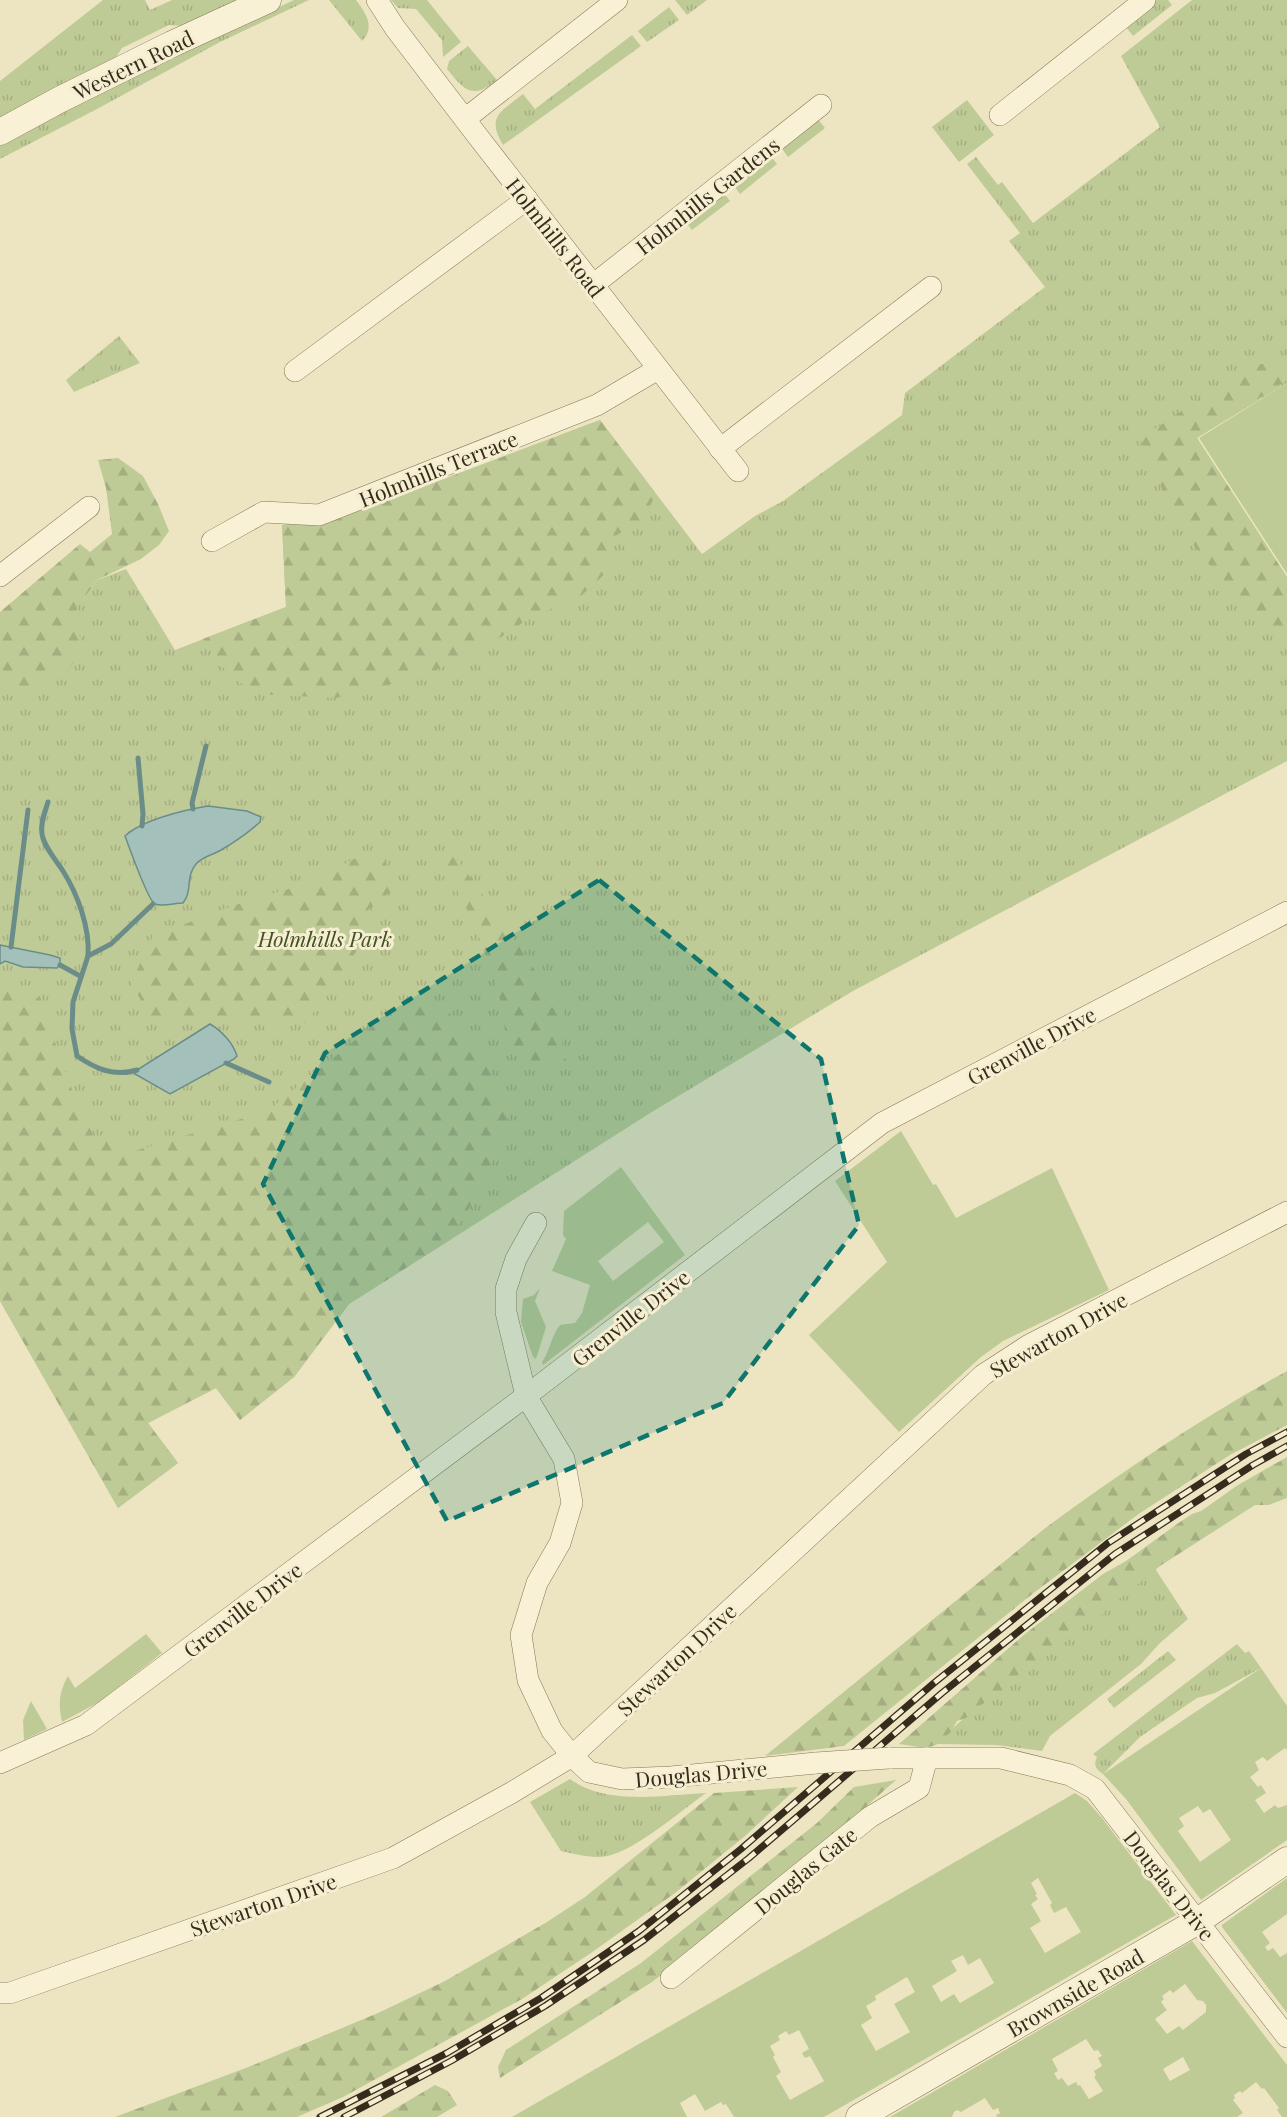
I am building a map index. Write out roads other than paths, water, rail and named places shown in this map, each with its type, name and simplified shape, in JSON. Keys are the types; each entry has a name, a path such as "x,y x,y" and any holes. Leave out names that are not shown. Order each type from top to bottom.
{"street":[{"name":"Western Road","path":"0,132 172,44 268,0"},
{"name":"Holmhills Road","path":"377,0 395,28 526,199 738,471"},
{"path":"465,119 618,0"},
{"path":"1000,114 1145,0"},
{"name":"Holmhills Gardens","path":"593,285 821,105"},
{"path":"296,371 526,199"},
{"path":"720,449 931,287"},
{"name":"Holmhills Terrace","path":"212,541 264,512 319,515 597,405 658,369"},
{"path":"0,576 89,507"},
{"name":"Grenville Drive","path":"0,1763 86,1725 526,1396 882,1123 1287,912"},
{"name":"Stewarton Drive","path":"0,1993 10,1993 393,1858 511,1793 572,1756 982,1375 1029,1345 1287,1212"},
{"name":"Douglas Drive","path":"536,1223 516,1259 506,1289 506,1312 526,1396 564,1459 572,1503 560,1542 537,1583 520,1635 528,1680 552,1731 572,1756 589,1772 622,1779 671,1777 889,1758 1001,1758 1070,1775 1095,1789 1287,2037"},
{"name":"Douglas Gate","path":"671,1978 870,1817 919,1788 927,1758"},
{"name":"Brownside Road","path":"859,2117 1198,1921 1287,1860"}],"water":[{"path":"208,806 247,811 261,817 260,822 231,844 196,864 191,874 188,894 183,903 155,904 144,885 125,836 132,830 152,821"},
{"path":"0,945 60,958 60,965 57,968 23,967 5,961 0,964"},
{"path":"210,1024 230,1042 237,1056 234,1059 170,1094 135,1074 137,1070"}],"waterway":[{"path":"193,809 192,803 206,746"},
{"path":"138,758 142,826"},
{"path":"48,802 43,818 43,839 78,901 85,923 88,956"},
{"path":"11,947 28,810"},
{"path":"137,1070 113,1072 91,1065 77,1056 72,1029 73,1002 88,956 111,944 153,904"},
{"path":"60,965 80,976"},
{"path":"226,1063 269,1082"}],"railway":[{"path":"320,2117 447,2053 541,1998 639,1931 741,1849 934,1683 1108,1543 1246,1454 1287,1432"},
{"path":"344,2117 451,2061 545,2006 644,1940 749,1858 942,1693 1115,1554 1253,1465 1287,1446"}],"park label":[{"name":"Holmhills Park","path":"325,938"}]}
